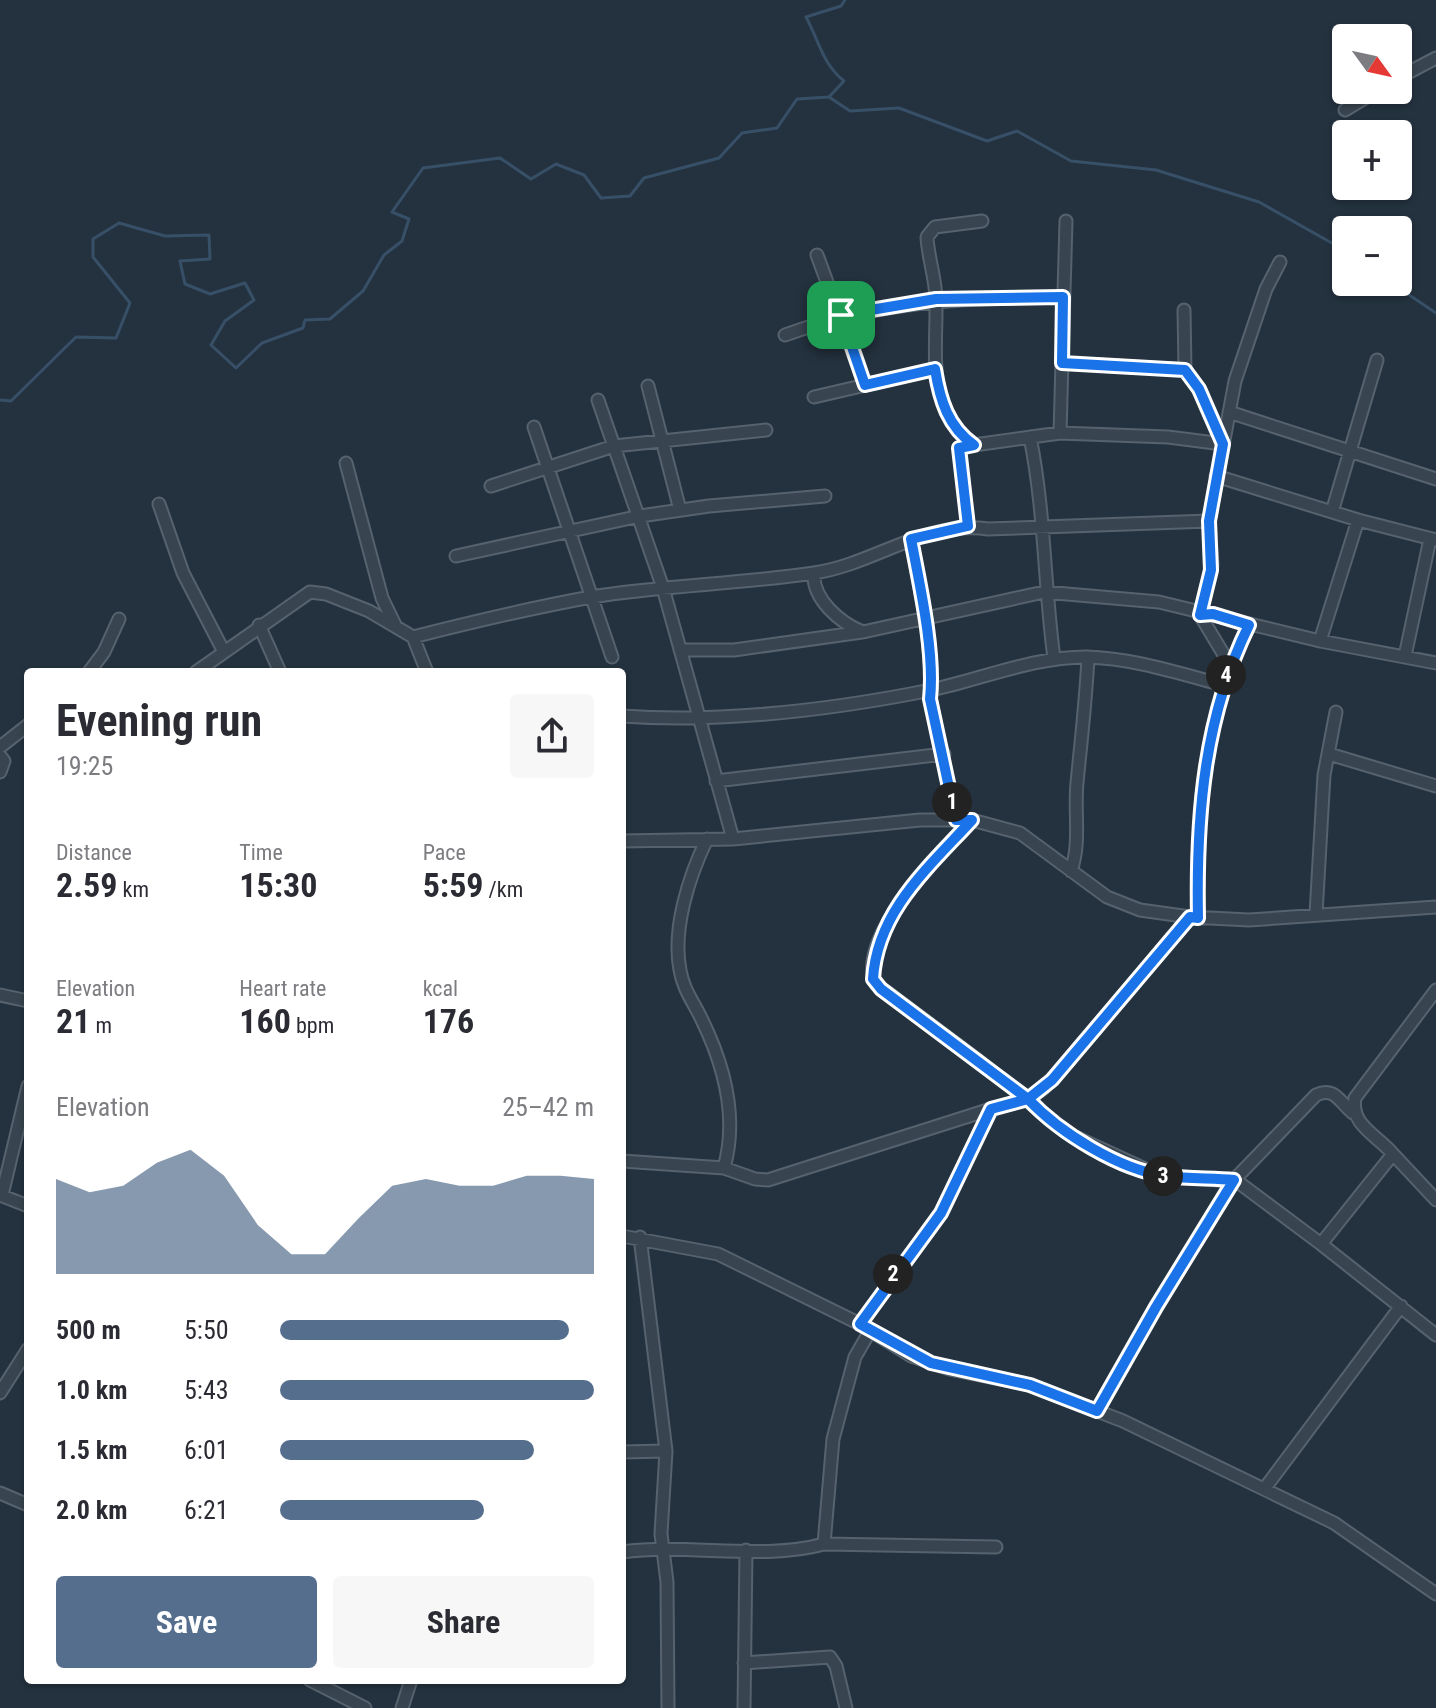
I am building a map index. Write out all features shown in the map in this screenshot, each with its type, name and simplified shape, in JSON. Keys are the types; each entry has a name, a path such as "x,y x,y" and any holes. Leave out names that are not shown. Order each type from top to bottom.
{"street":[{"path":"1412,71 1436,58"},
{"path":"1345,110 1355,104"},
{"path":"974,445 955,431 938,387 935,369 936,299 929,233 940,226 982,221"},
{"path":"1060,433 1066,221"},
{"path":"817,255 865,385"},
{"path":"1230,665 1200,615 1212,565 1209,521 1229,412 1253,323 1280,262"},
{"path":"785,335 841,315 936,299 1063,297"},
{"path":"1184,310 1185,370 1199,389 1223,444"},
{"path":"1332,512 1377,360"},
{"path":"1062,363 1185,370"},
{"path":"814,397 935,369"},
{"path":"648,386 680,510"},
{"path":"598,400 663,588 733,839"},
{"path":"1229,412 1436,479"},
{"path":"534,427 612,657"},
{"path":"491,486 614,446 659,438 766,430"},
{"path":"968,526 959,448 1060,433 1168,437 1223,444"},
{"path":"1030,437 1043,526 1044,592 1054,658"},
{"path":"346,463 382,598 398,631"},
{"path":"1216,476 1433,540 1405,656"},
{"path":"456,556 640,516 825,496"},
{"path":"159,504 183,573 224,652"},
{"path":"1320,641 1358,520"},
{"path":"202,668 310,592 326,594 369,611 398,631 413,637 591,597 814,573 851,565 911,539 968,526 1209,521"},
{"path":"911,539 926,620 932,689 930,699 956,820"},
{"path":"814,573 815,589 824,602 863,632"},
{"path":"680,650 734,650 863,632 1044,592 1159,602 1200,615 1213,614 1320,641 1436,663"},
{"path":"92,668 104,652 119,619"},
{"path":"259,625 278,668"},
{"path":"626,1161 724,1168 755,1179 781,1177 1028,1099 1052,1080 1194,918 1203,767 1223,685 1249,625"},
{"path":"413,637 425,668"},
{"path":"1071,871 1076,857 1077,784 1084,743 1088,657"},
{"path":"626,716 814,710 932,689 1054,658 1088,657 1151,666 1223,685"},
{"path":"1316,914 1319,827 1336,712"},
{"path":"0,747 24,728"},
{"path":"716,781 944,754"},
{"path":"1329,754 1436,786"},
{"path":"0,756 4,761 0,772"},
{"path":"972,820 891,914 878,950 873,979 881,989 1028,1099 1051,1123 1138,1169 1165,1176 1234,1180 1252,1190 1436,1335"},
{"path":"626,841 733,839 972,820 1020,833 1124,905 1194,918 1249,920 1436,907"},
{"path":"707,839 690,882 678,958 685,989 714,1045 727,1093 732,1136 724,1168"},
{"path":"1353,1113 1361,1089 1436,990"},
{"path":"0,995 24,1000"},
{"path":"1097,1411 1234,1180 1316,1095 1325,1091 1334,1094 1436,1200"},
{"path":"24,1098 5,1156 1,1195 24,1204"},
{"path":"860,1324 941,1213 991,1109"},
{"path":"1321,1244 1393,1154"},
{"path":"626,1236 718,1254 931,1363 1030,1385 1097,1411 1334,1523 1436,1594"},
{"path":"640,1237 666,1451 663,1546 667,1582 668,1708"},
{"path":"1265,1488 1401,1306"},
{"path":"824,1544 833,1439 855,1357 870,1331"},
{"path":"0,1393 24,1355"},
{"path":"626,1452 666,1451"},
{"path":"0,1493 24,1502"},
{"path":"626,1551 663,1546 799,1549 824,1544 996,1547"},
{"path":"744,1708 746,1550"},
{"path":"744,1663 830,1657 836,1666 846,1708"},
{"path":"320,1684 365,1708"},
{"path":"406,1705 410,1684"}],"waterway":[{"path":"0,400 11,401 76,337 116,338 130,303 93,257 93,239 119,223 165,236 209,235 210,259 180,261 185,284 210,294 245,283 254,300 225,321 211,345 236,368 262,343 303,328 305,320 330,319 363,291 384,255 402,241 409,219 392,212 423,168 500,158 531,179 556,164 584,175 601,198 630,196 644,178 719,158 742,133 777,128 797,99 829,97 844,81 826,59 806,17 841,6 845,0"},
{"path":"829,97 850,111 899,108 987,141 1017,131 1071,161 1156,170 1259,202 1332,243"},
{"path":"1411,296 1436,313"}],"route":[{"path":"841,315 865,385 935,369 938,387 955,431 974,445 959,448 968,526 938,530 911,539 926,620 932,685 930,699 956,820 972,820 896,905 878,950 873,979 881,989 1028,1099 991,1109 951,1196 933,1227 887,1282 860,1324 911,1356 949,1369 1030,1385 1097,1411 1234,1180 1165,1176 1138,1169 1051,1123 1028,1099 1052,1080 1190,917 1198,918 1203,767 1223,685 1249,625 1213,614 1200,615 1212,565 1209,521 1223,444 1199,389 1185,370 1062,363 1063,297 936,299 841,315"}]}
